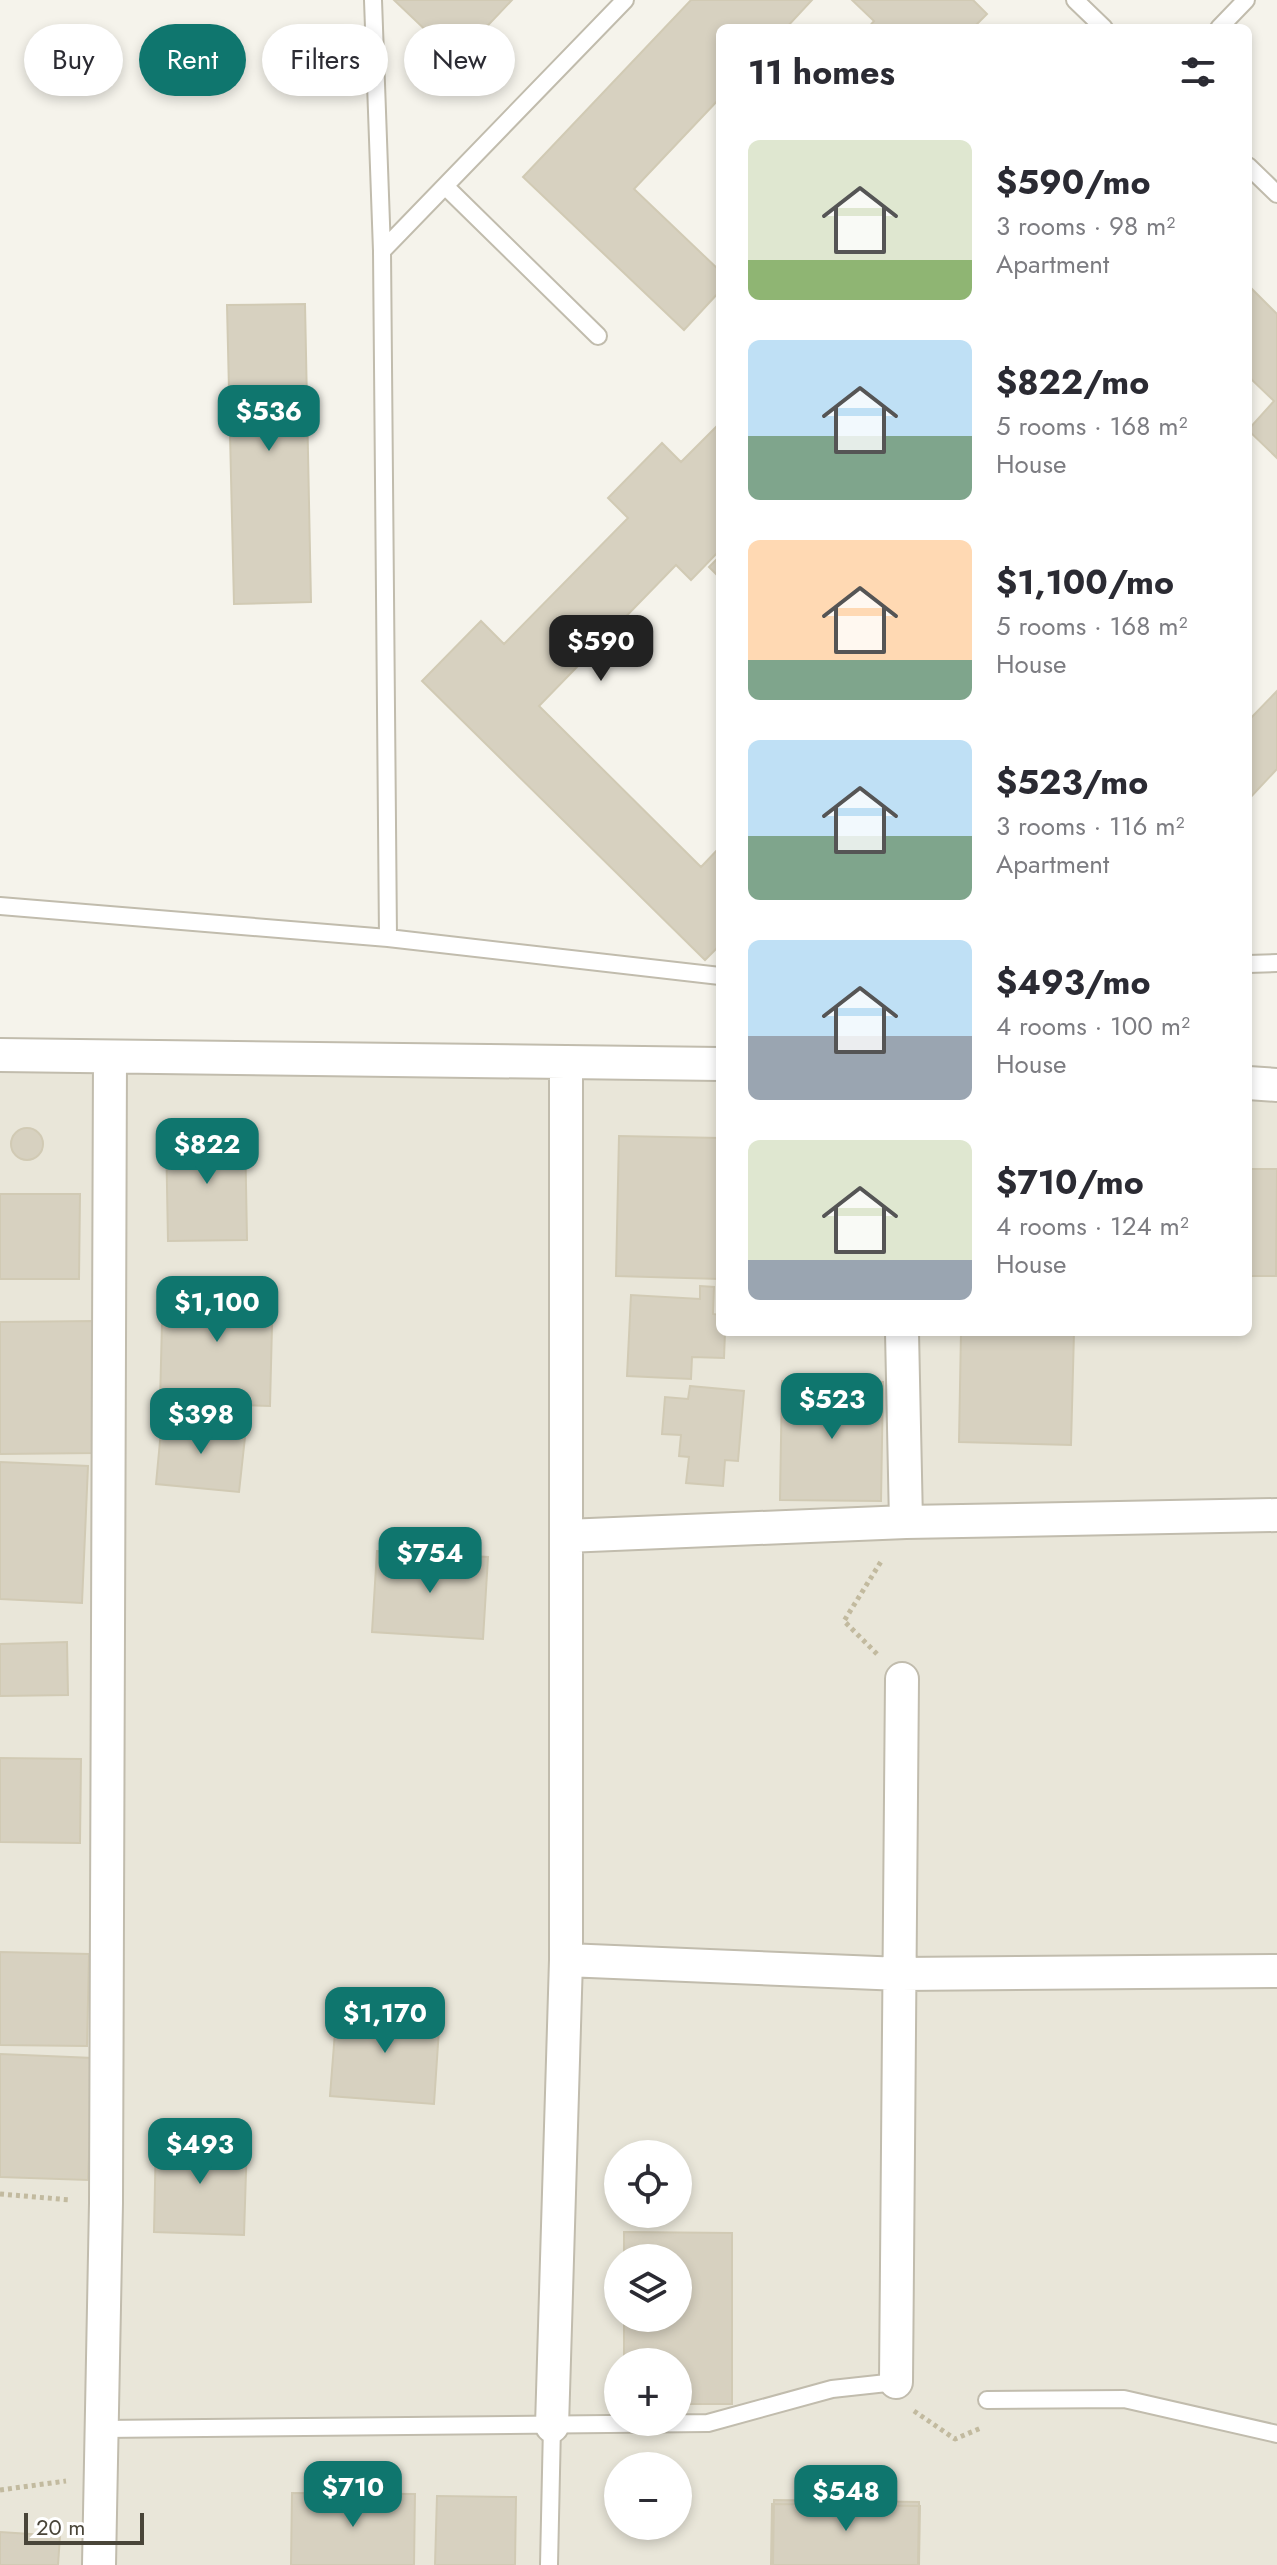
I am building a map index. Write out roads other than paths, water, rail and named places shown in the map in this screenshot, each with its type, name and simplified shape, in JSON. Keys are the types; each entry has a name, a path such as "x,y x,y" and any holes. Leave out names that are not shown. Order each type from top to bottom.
{"street":[{"path":"0,1055 716,1064"},
{"path":"99,2565 106,2203 110,1057"},
{"path":"552,2426 566,1960 566,1062"},
{"path":"1252,1083 1277,1085"},
{"path":"902,1336 906,1522"},
{"path":"566,1536 906,1522 1277,1515"},
{"path":"896,2382 902,1679"},
{"path":"566,1960 901,1974 1277,1971"}],"lane":[{"path":"373,0 382,251 388,938"},
{"path":"382,251 625,0"},
{"path":"1075,0 1100,24"},
{"path":"1223,24 1246,0"},
{"path":"1252,170 1277,194"},
{"path":"445,186 598,336"},
{"path":"0,906 388,938 716,976"},
{"path":"1252,964 1277,963"},
{"path":"102,2429 708,2423 832,2389 896,2382"},
{"path":"987,2400 1124,2399 1277,2434"},
{"path":"549,2565 552,2426"}]}
